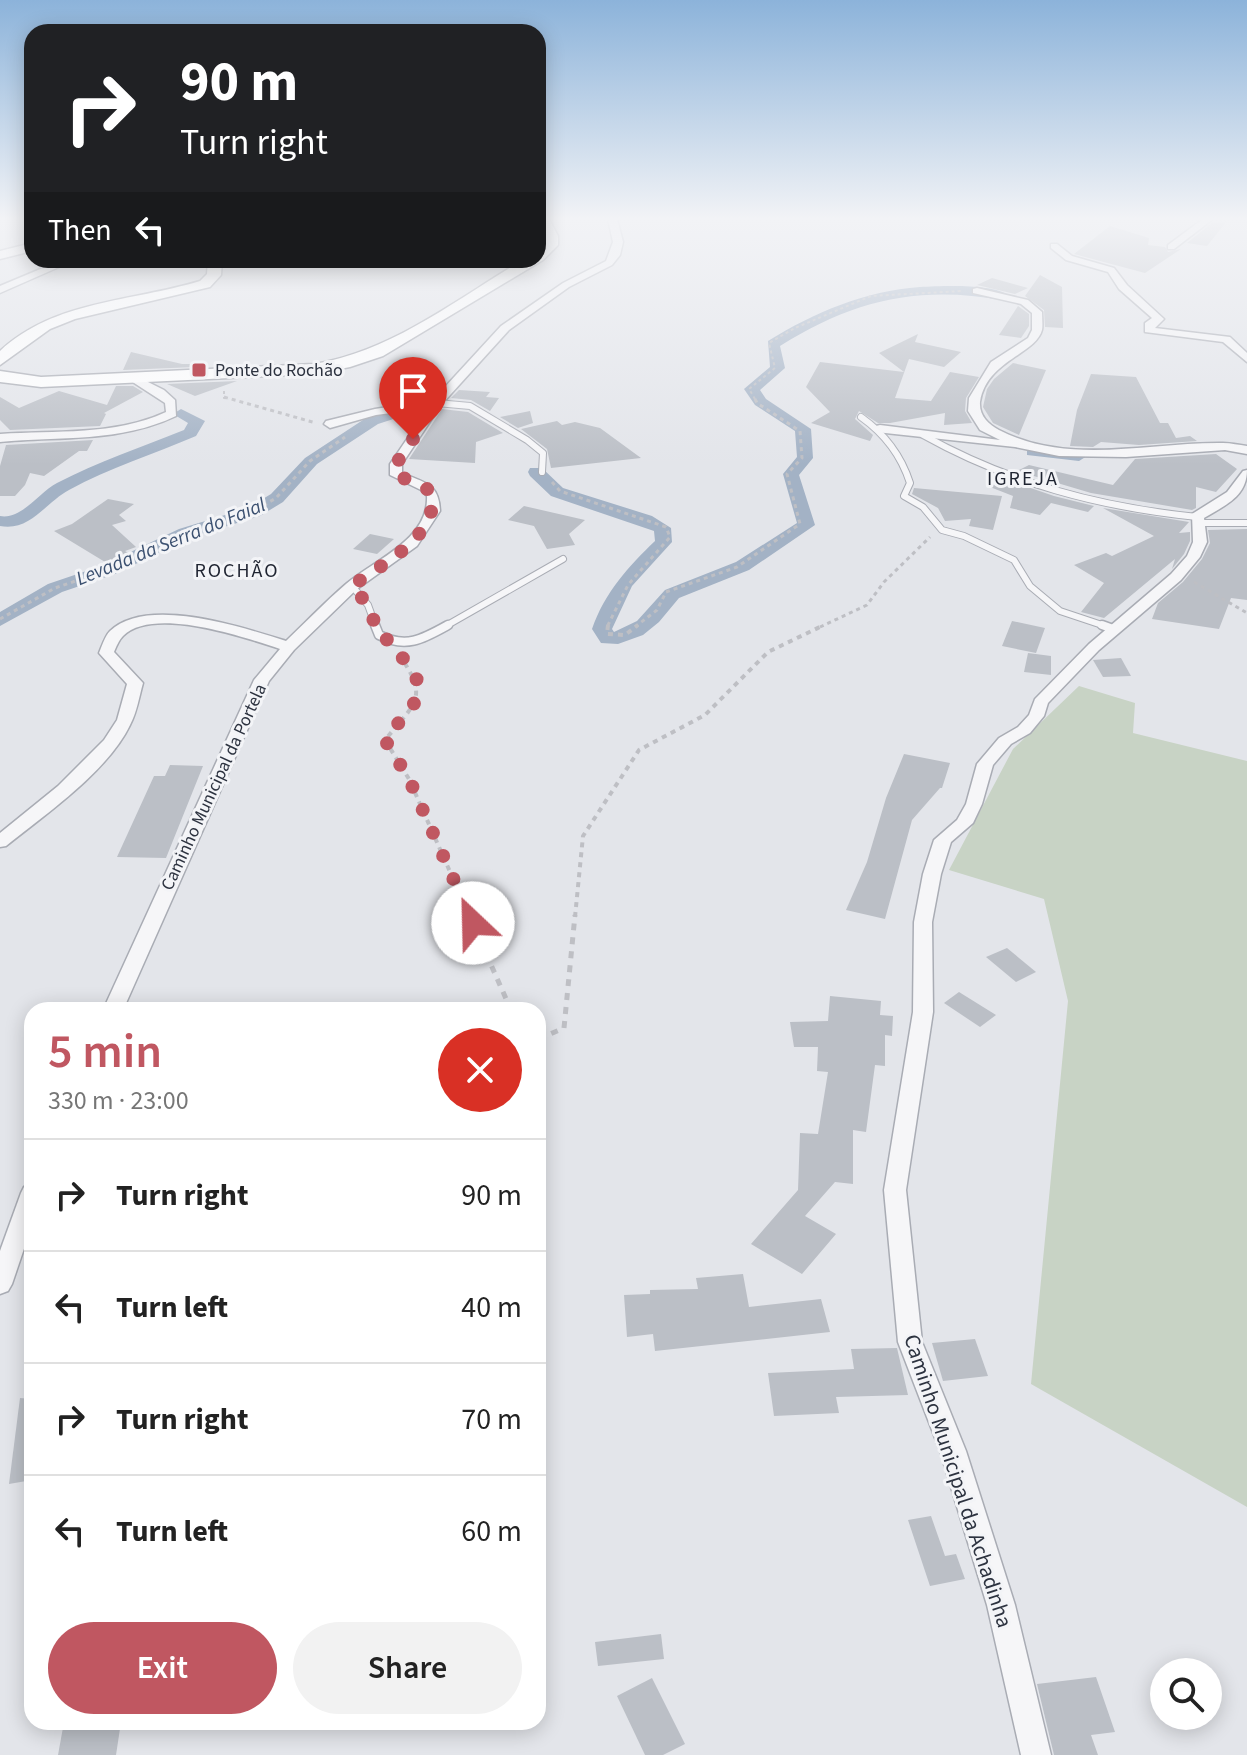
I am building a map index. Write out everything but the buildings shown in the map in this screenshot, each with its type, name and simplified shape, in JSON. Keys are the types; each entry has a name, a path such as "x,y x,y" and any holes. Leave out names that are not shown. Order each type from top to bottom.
{"main road":[{"path":"0,360 31,332 55,319 133,301"},
{"path":"0,376 26,382 329,367 377,353 464,301"}],"street":[{"name":"Caminho Municipal da Portela","path":"117,1002 262,680 289,647 352,586 412,543 434,511 433,495 425,487 396,475 395,469 437,403 505,328 543,301"},
{"path":"1019,301 1037,312 1037,330 1032,340 995,364 975,398 974,411 984,427 1022,446"},
{"path":"1139,301 1159,319 1150,323 1149,330 1226,339 1247,359"},
{"path":"0,438 107,433 155,424 172,414 171,402 160,392 132,377"},
{"path":"330,424 375,412 437,403"},
{"path":"880,429 1067,452 1142,452 1225,446 1247,450"},
{"path":"1197,520 1232,495 1247,474"},
{"name":"Caminho Municipal da Achadinha","path":"1036,1755 1001,1605 953,1451 910,1342 895,1190 923,1012 923,922 932,874 943,840 964,823 974,804 985,764 1005,741 1024,730 1036,716 1041,702 1113,629 1176,577 1193,557 1200,542 1197,520"},
{"path":"0,842 102,752 120,730 135,683 106,653 109,639 121,627 143,621 188,621 250,634 289,647"},
{"path":"0,1284 24,1216"}],"lane":[{"path":"437,403 470,406 483,418 534,443 543,453 542,472"},
{"path":"861,417 880,429 906,468 910,483 904,496 923,507 942,530 964,536 1014,560 1030,586 1060,611 1113,629"},
{"path":"923,435 1025,485 1106,505 1197,520 1247,523"},
{"path":"352,586 368,605 379,635 393,643 406,645 420,641 563,559"}],"path":[{"path":"542,472 560,491 666,527 670,537 667,546 651,557 636,574 606,624 607,634 625,635 657,610 666,592 713,580 767,550 800,524 801,509 790,494 787,474 802,458 803,438 800,431 757,403 749,389 775,368 769,343 795,328 859,301"},
{"path":"265,371 231,385 222,393 224,398 302,421 330,424"},
{"path":"0,619 55,588 108,570 185,532 254,511 276,498 310,461 346,437"},
{"path":"546,1034 564,1028 583,836 639,750 705,715 768,652 867,605 884,582 933,534 942,530"},
{"path":"1176,577 1191,579 1247,613"},
{"path":"393,643 417,680 416,701 385,740 409,779 507,1002"}],"green space":[{"path":"1079,686 1135,703 1133,733 1247,761 1247,1507 1031,1384 1068,1001 1044,899 949,870 1013,749"}],"waterway":[{"name":"Levada da Serra do Faial","path":"536,472 557,492 662,528 663,542 624,585 602,629 608,639 636,631 652,618 672,594 710,582 743,566 806,525 791,474 805,458 803,429 760,402 752,389 778,368 773,344 810,323 861,301"},
{"name":"Levada da Serra do Faial","path":"0,620 55,588 108,570 185,533 254,512 277,498 311,461 372,421 416,407"},
{"path":"0,521 10,523 25,516 61,487 190,433 197,421 181,414"},
{"name":"Levada da Serra do Faial","path":"1033,452 1079,456"}],"place":[{"name":"Ponte do Rochão","path":"199,370"}],"district":[{"name":"IGREJA","path":"1023,479"},
{"name":"ROCHÃO","path":"237,571"}],"route":[{"path":"413,439 396,464 396,475 425,487 433,495 434,511 412,543 352,586 368,605 379,635 393,643 417,680 416,701 385,740 409,779 473,923"}]}
